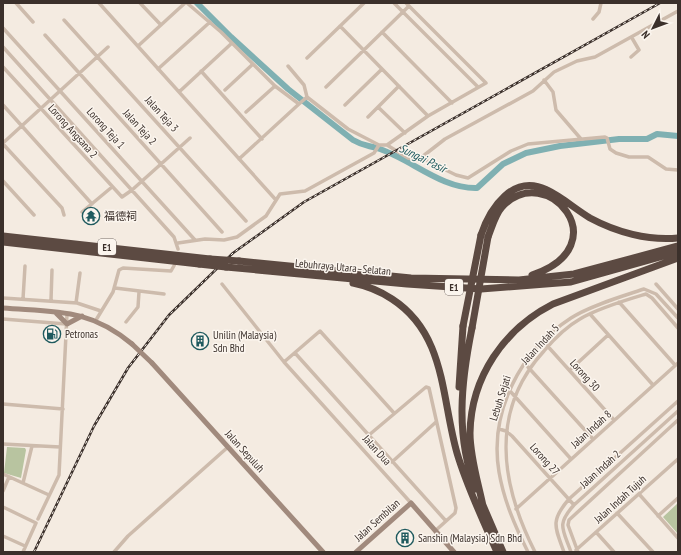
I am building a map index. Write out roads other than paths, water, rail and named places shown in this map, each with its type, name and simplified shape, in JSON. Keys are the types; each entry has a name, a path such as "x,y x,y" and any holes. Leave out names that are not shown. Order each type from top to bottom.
{"highway":[{"path":"503,552 483,506 468,465 461,422 465,363 472,328 487,219 501,198 514,190 527,186 546,189 589,217 612,228 634,235 665,239 678,238"},
{"path":"470,490 459,437 459,366 463,326 484,236 497,213 509,201 524,194 544,194 554,199 566,211 572,221 572,243 566,256 553,267 519,280"},
{"name":"Lebuhraya Utara–Selatan","path":"3,236 210,259 411,278 519,280 574,274 678,246"},
{"name":"Lebuhraya Utara–Selatan","path":"3,242 199,264 407,284 490,288 571,282 678,252"},
{"path":"483,506 471,447 472,418 478,389 488,366 499,347 520,325 553,304 678,258"},
{"path":"230,267 364,285 382,292 404,306 422,326 433,347 457,454 470,490 498,552"}],"main road":[{"name":"Jalan Sepuluh","path":"3,308 83,316 96,320 132,344 152,363 323,552"},
{"path":"53,312 60,315 67,323 83,316"},
{"name":"Jalan Dua","path":"411,503 454,552"},
{"name":"Jalan Sembilan","path":"356,552 411,503"}],"street":[{"path":"16,3 34,22"},
{"path":"99,3 276,200"},
{"path":"140,3 161,26"},
{"path":"138,46 186,3 210,22 275,86 299,104"},
{"path":"306,58 364,3"},
{"path":"394,3 478,87"},
{"path":"593,19 599,12 601,3"},
{"path":"3,47 132,190 178,246 195,240 224,240 237,237 266,216 280,194 305,191 387,144 428,116 486,83 407,5 403,12 326,87"},
{"path":"387,144 412,160 421,158 445,139 533,91 554,72 575,62 595,57 632,38 678,11"},
{"name":"Jalan Teja 3","path":"64,20 246,221"},
{"path":"158,69 210,22"},
{"path":"340,26 428,116"},
{"name":"Lorong Teja 1","path":"3,28 195,240"},
{"path":"382,32 452,102"},
{"name":"Jalan Teja 2","path":"45,35 222,232"},
{"path":"630,57 639,50 632,38"},
{"path":"179,92 232,43"},
{"path":"64,215 62,208 3,143 108,47"},
{"path":"226,90 253,64"},
{"path":"288,66 304,85 305,99"},
{"name":"Lorong Angsana 2","path":"3,67 122,197 132,190"},
{"path":"345,105 382,69"},
{"path":"201,71 262,139"},
{"path":"544,80 553,92 556,110 581,139"},
{"path":"246,112 275,86"},
{"path":"368,117 399,86"},
{"path":"239,159 305,99"},
{"path":"305,99 378,148"},
{"path":"3,105 92,204"},
{"path":"378,107 405,133"},
{"path":"421,158 456,175 468,178 520,147 536,142 605,137 607,138 610,149 620,155 633,158 648,158 666,170 678,170"},
{"path":"132,190 190,138"},
{"path":"3,181 34,215"},
{"path":"82,212 112,187"},
{"path":"96,320 115,288 117,272 121,269 173,270 174,265"},
{"path":"23,299 25,266"},
{"path":"51,300 52,270"},
{"path":"76,303 80,273"},
{"name":"Jalan Dua","path":"222,284 284,362 411,503"},
{"path":"656,284 678,309"},
{"path":"115,288 164,294"},
{"name":"Lebuh Sejati","path":"528,552 517,530 504,492 498,458 499,429 510,391 524,364 543,342 571,318 644,289 656,294 678,318"},
{"path":"126,322 138,307 140,292"},
{"name":"Jalan Indah 5","path":"534,552 516,509 506,469 506,431 517,388 528,368 548,346 574,323 591,314 646,294 652,298 678,328"},
{"path":"3,298 51,300 76,303 101,311"},
{"path":"618,299 620,303 677,364"},
{"path":"588,310 608,335 653,385"},
{"path":"38,519 58,478 68,314"},
{"path":"3,319 67,323"},
{"path":"284,362 318,332 322,332 394,413"},
{"path":"570,370 608,335"},
{"name":"Lorong 30","path":"543,342 614,420"},
{"path":"295,353 446,521"},
{"path":"524,364 592,440"},
{"name":"Jalan Indah 8","path":"516,509 677,364"},
{"path":"368,435 427,387 456,508 454,513 435,531"},
{"path":"510,391 571,459"},
{"path":"564,552 555,524 559,511 569,499 678,401"},
{"path":"3,404 63,409"},
{"name":"Jalan Indah 2","path":"575,551 562,523 565,516 574,505 678,411"},
{"name":"Jalan Indah 2","path":"575,551 568,525 569,520 678,420"},
{"path":"392,462 436,422"},
{"path":"499,429 506,431"},
{"name":"Lorong 27","path":"506,431 574,505"},
{"path":"3,444 60,447"},
{"path":"23,483 32,446"},
{"path":"114,552 128,536 228,447"},
{"name":"Jalan Indah Tujuh","path":"575,551 678,459"},
{"path":"3,474 49,495"},
{"path":"3,491 9,477"},
{"path":"639,494 678,538"},
{"path":"658,516 678,498"},
{"path":"3,507 36,523 23,552"},
{"path":"617,513 653,552"},
{"path":"596,532 614,552"},
{"path":"3,536 25,546"}],"waterway":[{"name":"Sungai Pasir","path":"197,3 231,37 288,89 353,140 392,154 427,173 452,184 477,188 503,164 526,153 560,146 619,139 647,139 657,134 678,136"}],"railway":[{"path":"34,552 94,426 128,368 169,315 233,253 304,202 660,3"}],"place":[{"name":"福德祠","path":"91,216"},
{"name":"Petronas","path":"52,334"},
{"name":"Unilin (Malaysia) Sdn Bhd","path":"200,341"},
{"name":"Sanshin (Malaysia) Sdn Bhd","path":"405,538"}]}
